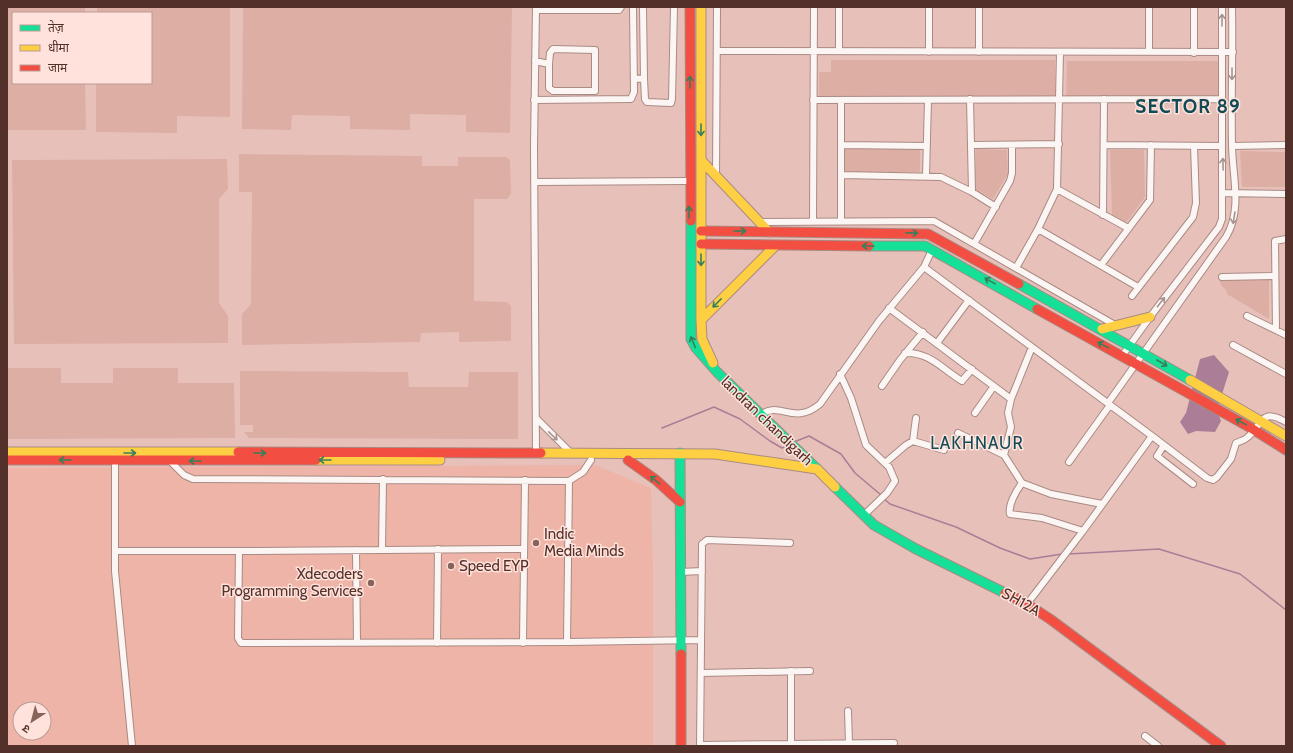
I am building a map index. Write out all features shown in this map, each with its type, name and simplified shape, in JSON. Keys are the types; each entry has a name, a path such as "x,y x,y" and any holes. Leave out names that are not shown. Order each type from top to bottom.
{"main road":[{"name":"landran chandigarh","path":"690,7 691,338 696,348 717,372 817,469"},
{"path":"701,7 701,320 702,339 717,372"},
{"path":"701,160 769,232"},
{"path":"701,231 928,234 1102,329 1286,436"},
{"path":"701,244 774,246 925,246 1254,430 1286,450"},
{"path":"701,320 774,246"},
{"path":"1102,329 1150,317"},
{"path":"7,452 170,461 536,456 571,453 680,456 745,464 825,478"},
{"path":"7,460 114,457 536,456 591,460 628,460 715,454 817,469"},
{"path":"680,456 681,746"},
{"path":"628,460 656,480 680,502"},
{"name":"SH12A","path":"817,469 863,516 888,534 1027,604 1050,619 1221,746"}],"street":[{"path":"536,456 534,100 536,9 592,8 619,10 621,7"},
{"path":"534,100 627,101 634,96 633,7"},
{"path":"643,7 645,99 648,102 671,103 674,7"},
{"path":"716,177 717,7"},
{"path":"813,221 814,7"},
{"path":"839,7 839,51"},
{"path":"929,7 929,52"},
{"path":"979,7 979,52"},
{"path":"1149,7 1149,52"},
{"path":"1194,7 1194,52"},
{"path":"1122,356 1219,227 1222,219 1222,7"},
{"path":"1069,462 1109,404 1142,352 1229,233 1234,221 1236,193 1232,146 1232,7"},
{"path":"553,49 595,50 595,91 552,91 549,88 549,64 550,53 553,49"},
{"path":"717,51 1060,53 1233,52"},
{"path":"1016,268 1058,190 1060,53"},
{"path":"535,61 549,64"},
{"path":"634,78 644,79"},
{"path":"813,100 1221,98"},
{"path":"970,99 972,192"},
{"path":"1104,99 1104,215"},
{"path":"841,100 841,221"},
{"path":"926,176 928,100"},
{"path":"971,145 1059,144"},
{"path":"841,145 927,146"},
{"path":"974,244 1012,176 1012,145"},
{"path":"1104,145 1222,146"},
{"path":"1101,265 1150,200 1151,145"},
{"path":"1132,296 1138,287 1142,286 1189,223 1196,211 1194,146"},
{"path":"1232,146 1286,146"},
{"path":"841,175 926,176 946,178 996,207"},
{"path":"534,182 690,181"},
{"path":"1058,190 1128,228"},
{"path":"1223,193 1286,194"},
{"path":"760,222 928,220 937,223 1115,325"},
{"path":"1038,229 1138,287"},
{"path":"1276,330 1275,241 1286,239"},
{"path":"762,414 772,409 800,415 808,412 820,404 840,374 889,308 924,266 932,250"},
{"path":"924,266 1207,478 1213,480 1217,477 1231,459 1236,443 1247,438 1260,420 1266,416 1274,415 1286,422"},
{"path":"1222,277 1275,276"},
{"path":"1052,301 1059,293"},
{"path":"937,343 969,300"},
{"path":"889,308 1011,399"},
{"path":"1247,316 1286,335"},
{"path":"882,386 905,353 923,332"},
{"path":"1233,345 1286,374"},
{"path":"1004,455 1011,427 1008,412 1011,399 1032,347"},
{"path":"905,353 913,353 933,359 962,381 972,369"},
{"path":"840,374 851,398 866,445 885,463 895,481 882,498 863,516"},
{"path":"975,413 994,386"},
{"path":"536,418 571,453"},
{"path":"913,441 916,418"},
{"path":"958,433 1004,455 1022,483 1051,494 1102,504"},
{"path":"1027,604 1083,531 1152,436"},
{"path":"885,463 913,441 944,450"},
{"path":"1164,445 1157,456 1194,484"},
{"path":"114,457 114,571 132,746"},
{"path":"170,461 184,475 193,479 568,481 583,472 591,460"},
{"path":"382,549 383,479"},
{"path":"523,643 525,480"},
{"path":"567,642 568,481"},
{"path":"1022,483 1014,497 1010,514 1042,518 1083,531"},
{"path":"790,544 705,541 702,546 700,746 791,744 878,745 894,743"},
{"path":"437,643 438,549"},
{"path":"114,551 524,549"},
{"path":"356,550 357,643"},
{"path":"239,551 239,641 244,643 523,643 701,640"},
{"path":"680,572 702,571"},
{"path":"791,671 791,744"},
{"path":"701,674 810,671"},
{"path":"848,711 849,744"},
{"path":"1145,736 1158,746"}],"shaded area":[{"path":"7,7 85,7 85,12 12,12 12,84 85,84 86,130 7,130"},
{"path":"97,7 230,7 230,117 177,116 177,133 96,132 96,84 152,84 152,12 97,12"},
{"path":"243,7 512,7 510,133 466,132 466,115 410,114 410,130 350,129 350,116 292,115 291,130 242,129"},
{"path":"831,60 1055,60 1055,98 819,96 819,72 831,72"},
{"path":"1067,61 1218,61 1218,96 1066,96"},
{"path":"844,148 920,148 920,172 844,172"},
{"path":"976,149 1007,150 1008,174 993,199 975,189"},
{"path":"1110,150 1144,150 1145,197 1126,223 1112,215"},
{"path":"1240,151 1286,152 1286,187 1242,187"},
{"path":"239,154 422,156 422,166 458,166 458,157 506,157 510,160 511,194 507,199 474,199 474,301 507,302 511,306 511,341 459,342 459,332 421,333 420,342 242,345 242,314 251,304 252,192 239,192"},
{"path":"227,159 228,189 219,199 219,303 228,316 228,343 14,344 12,160"},
{"path":"1219,279 1269,280 1269,319 1227,294 1227,291 1221,285"},
{"path":"1214,355 1229,372 1217,410 1221,421 1215,432 1196,431 1188,434 1180,422 1186,413 1200,359"},
{"path":"7,368 61,368 61,383 113,383 113,368 178,368 178,383 234,383 235,438 7,439"},
{"path":"240,371 408,372 409,387 468,387 469,372 518,372 518,439 249,438 244,432 253,432 253,425 240,425"},
{"path":"595,465 651,488 653,572 653,746 7,746 7,468"}],"waterway":[{"path":"662,428 714,407 740,419 782,448 787,446"},
{"path":"794,442 809,436 841,454 855,473 881,495"},
{"path":"883,498 890,504 956,527 1000,548 1030,559 1062,554"},
{"path":"1068,554 1159,549 1240,574 1286,610"}],"traffic: fast":[{"path":"691,221 691,339 696,348 717,372 817,469"},
{"path":"869,246 925,246 1037,309"},
{"path":"1019,284 1190,380"},
{"path":"680,453 681,654"},
{"path":"835,487 874,525 916,549 1005,593"}],"traffic: slow":[{"path":"701,7 701,320 702,339 713,363"},
{"path":"701,160 769,232"},
{"path":"701,320 775,246"},
{"path":"1102,329 1150,317"},
{"path":"1190,380 1286,436"},
{"path":"7,452 238,452"},
{"path":"541,453 715,454 817,469 835,487"},
{"path":"316,460 440,460"}],"traffic: jam":[{"path":"690,7 691,221"},
{"path":"701,231 928,234 1019,284"},
{"path":"701,244 869,246"},
{"path":"1037,309 1251,428 1286,450"},
{"path":"238,452 541,453"},
{"path":"7,460 316,460"},
{"path":"628,460 656,480 680,502"},
{"path":"1005,593 1027,604 1050,619 1221,746"},
{"path":"681,654 681,746"}],"place":[{"name":"Indic Media Minds","path":"536,543"},
{"name":"Speed EYP","path":"451,566"},
{"name":"Xdecoders Programming Services","path":"371,583"}],"district":[{"name":"SECTOR 89","path":"1188,106"},
{"name":"LAKHNAUR","path":"977,443"}]}
